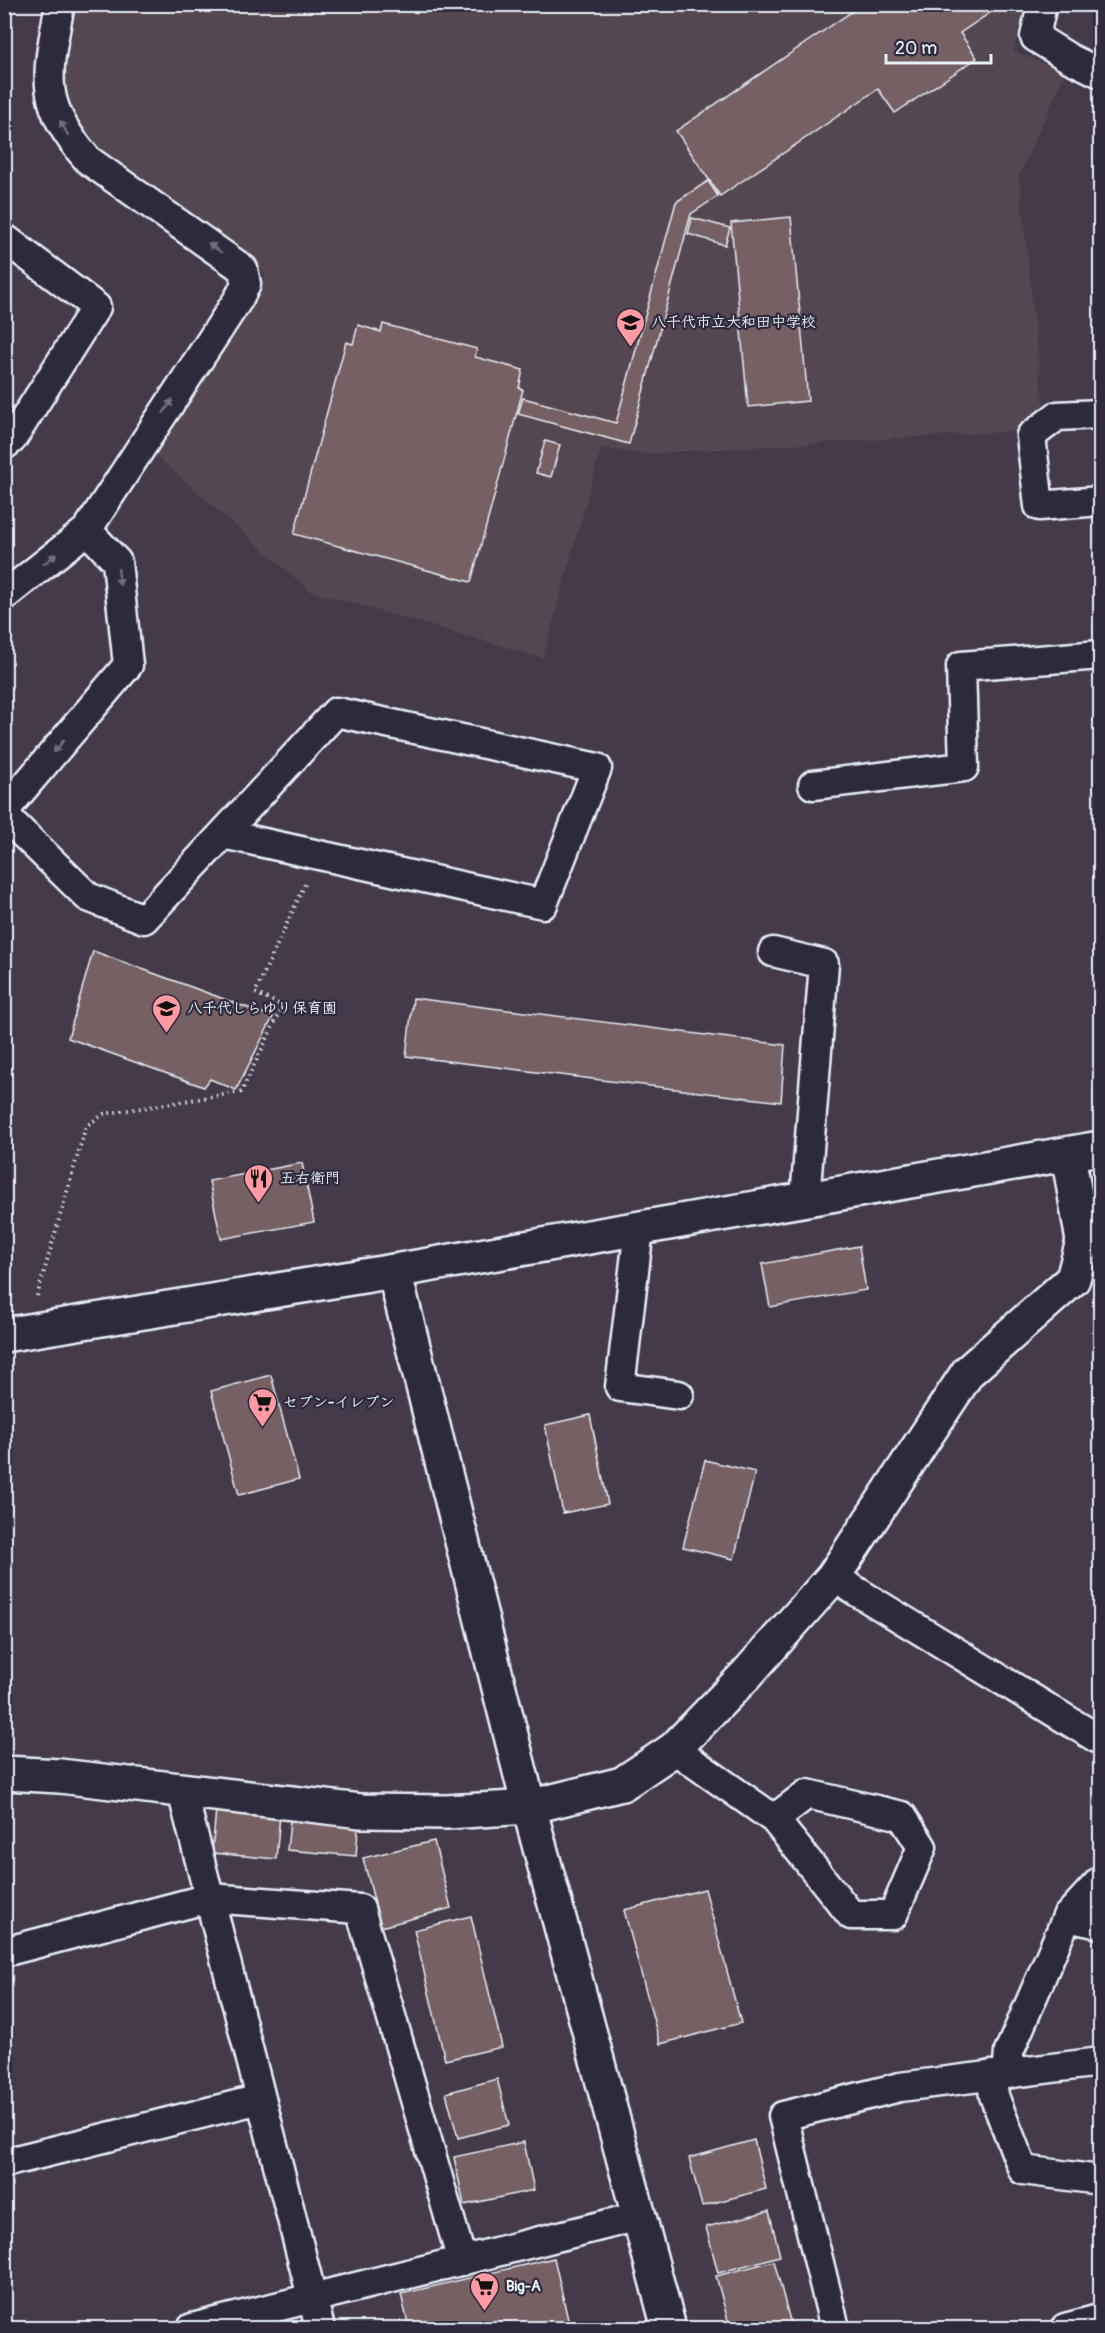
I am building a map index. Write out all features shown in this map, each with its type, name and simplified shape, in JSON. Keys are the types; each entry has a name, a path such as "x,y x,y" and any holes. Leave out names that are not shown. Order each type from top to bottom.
{"street":[{"path":"4,596 87,530 246,284 243,269 88,160 71,140 54,111 48,71 60,4"},
{"path":"1042,4 1035,37 1068,58 1101,73"},
{"path":"4,238 96,307 12,439 4,446"},
{"path":"1101,414 1057,416 1032,436 1039,506 1101,501"},
{"path":"87,530 117,562 128,665 4,813 88,897 144,919 336,712 597,768 543,904 223,834"},
{"path":"813,784 964,767 961,666 1101,655"},
{"path":"773,952 824,964 805,1199"},
{"path":"16,1333 394,1271 1101,1148"},
{"path":"4,1773 60,1776 361,1811 446,1812 529,1807 622,1784 674,1749 718,1706 833,1577 968,1372 1073,1279 1083,1241 1068,1154"},
{"path":"639,1229 620,1387 679,1395"},
{"path":"394,1271 529,1807 669,2328"},
{"path":"833,1577 1101,1740"},
{"path":"674,1749 774,1819 851,1915 893,1915 921,1847 902,1816 807,1794 774,1819"},
{"path":"182,1791 321,2328"},
{"path":"1101,1881 1067,1917 999,2074 994,2096 1023,2170 1101,2180"},
{"path":"4,1952 209,1898 360,1909 462,2260"},
{"path":"1067,1917 1101,1924"},
{"path":"835,2328 783,2116 900,2087 1101,2062"},
{"path":"4,2163 260,2099"},
{"path":"192,2328 640,2216"},
{"path":"1065,2328 1099,2319 1101,2323"}],"path":[{"path":"16,1333 86,1126 104,1114 241,1092 283,1006 255,993 319,855"}],"shaded area":[{"name":"八千代市立大和田中学校","path":"77,5 1024,5 1014,51 1065,73 1019,175 1043,405 1018,431 640,454 601,448 543,658 310,591 156,456 259,292 265,276 255,257 87,138 69,108 65,73"}],"building":[{"path":"863,4 1003,4 960,33 977,58 895,113 878,89 720,196 676,131"},
{"path":"708,181 718,196 691,214 629,444 518,414 523,398 616,423 676,202"},
{"path":"791,217 808,401 748,407 731,223"},
{"path":"692,218 730,228 725,245 688,234"},
{"path":"383,324 477,349 475,357 523,370 519,388 523,390 471,582 294,534 346,342 353,344 358,325 381,332"},
{"path":"545,441 560,445 551,477 536,473"},
{"path":"93,951 273,1017 236,1090 210,1079 204,1087 68,1038"},
{"path":"413,998 785,1045 781,1102 406,1056"},
{"path":"302,1163 314,1222 221,1239 209,1181"},
{"path":"859,1246 866,1290 770,1307 762,1264"},
{"path":"271,1375 299,1479 239,1495 211,1391"},
{"path":"590,1415 608,1504 563,1513 545,1425"},
{"path":"705,1460 755,1472 734,1559 683,1547"},
{"path":"216,1809 280,1815 276,1859 212,1853"},
{"path":"291,1812 359,1818 356,1856 287,1850"},
{"path":"434,1841 451,1908 381,1927 363,1858"},
{"path":"705,1889 741,2023 660,2044 624,1910"},
{"path":"471,1916 502,2047 445,2060 414,1930"},
{"path":"497,2079 509,2125 458,2138 446,2093"},
{"path":"754,2140 766,2189 702,2206 689,2158"},
{"path":"524,2142 534,2190 464,2205 454,2157"},
{"path":"769,2211 780,2256 718,2273 706,2227"},
{"path":"554,2258 570,2328 409,2328 401,2294"},
{"path":"774,2261 792,2328 730,2328 716,2276"}],"place":[{"name":"八千代市立大和田中学校","path":"630,348"},
{"name":"八千代しらゆり保育園","path":"166,1034"},
{"name":"五右衛門","path":"259,1204"},
{"name":"セブン-イレブン","path":"262,1428"},
{"name":"Big-A","path":"485,2312"}]}
